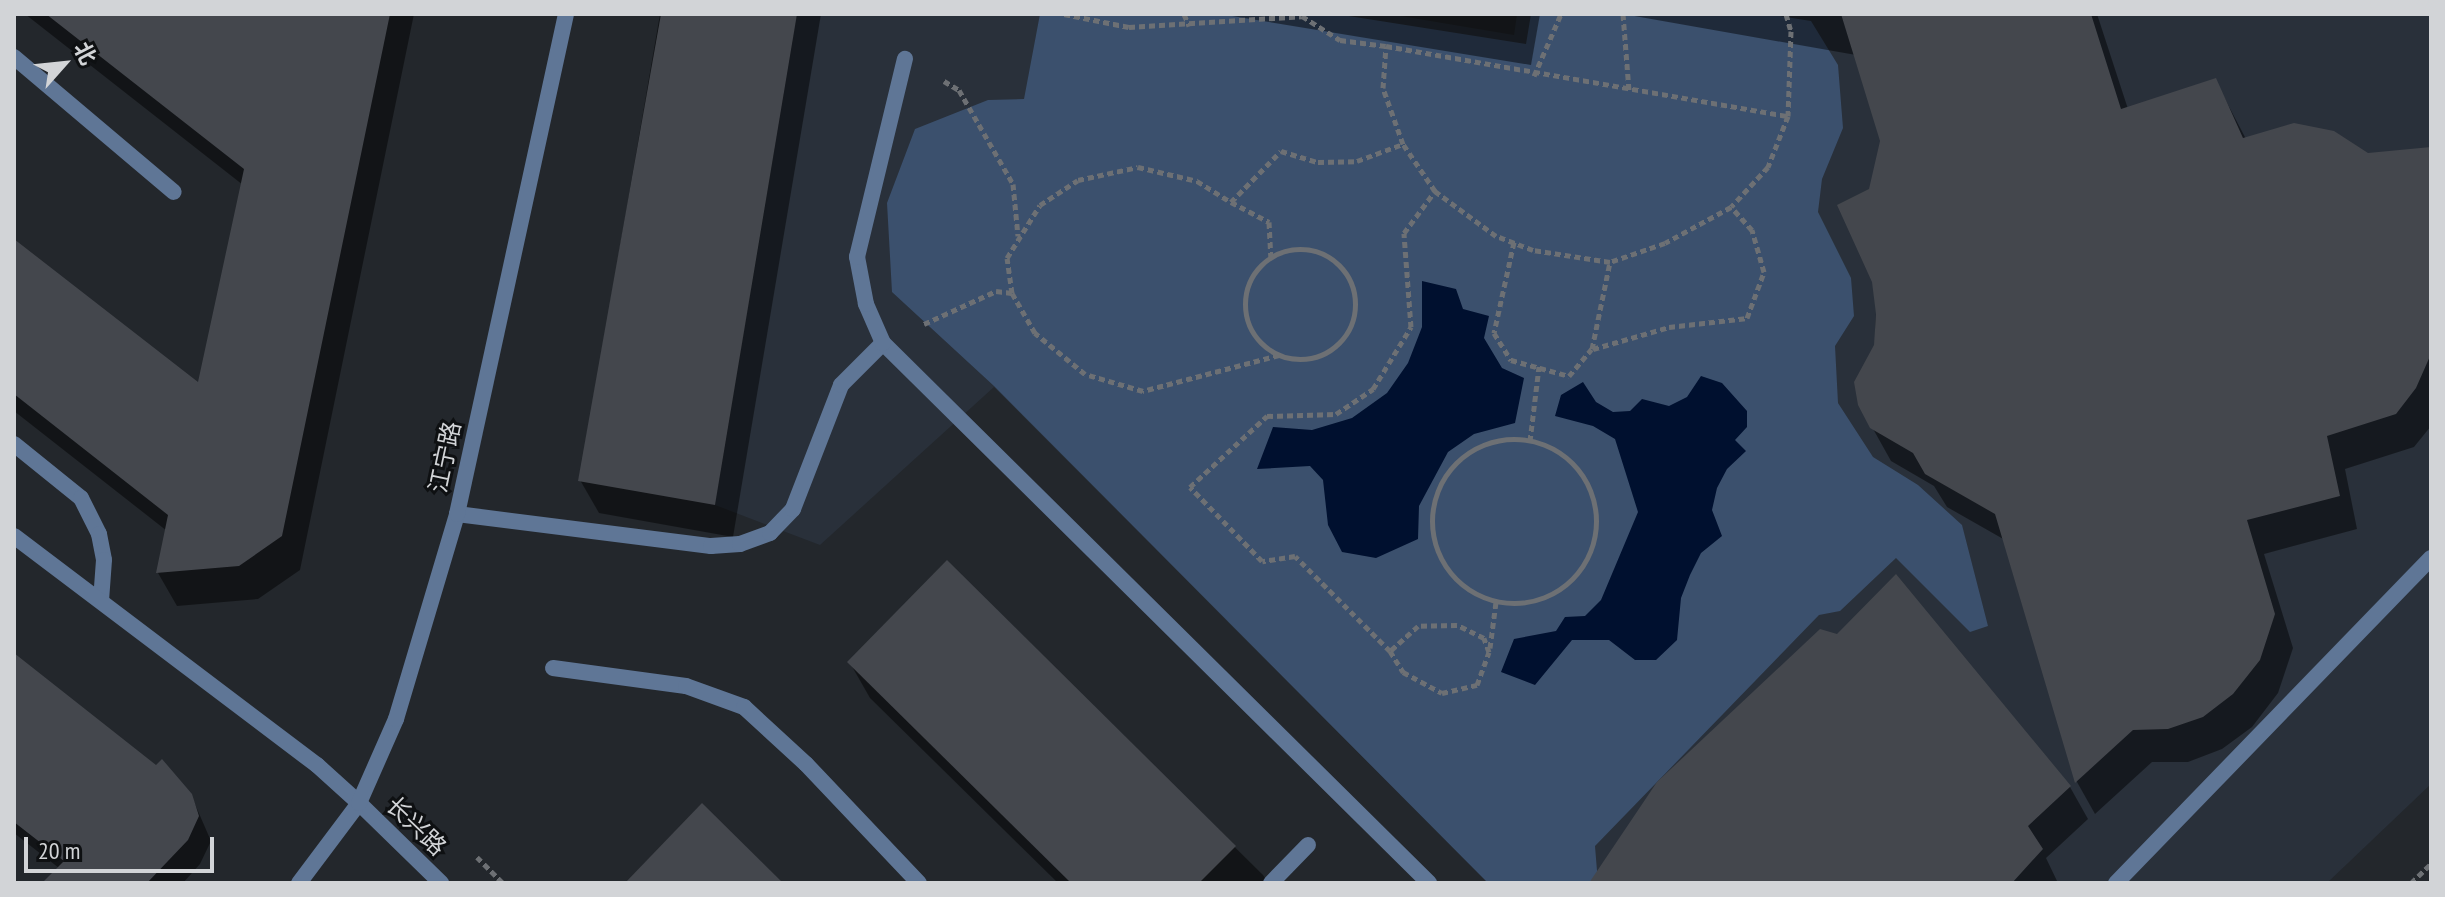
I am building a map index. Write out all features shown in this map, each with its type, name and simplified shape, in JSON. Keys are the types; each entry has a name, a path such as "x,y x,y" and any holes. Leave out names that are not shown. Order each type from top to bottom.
{"street":[{"name":"江宁路","path":"299,883 359,803 396,719 457,514 566,14"},
{"path":"14,57 174,192"},
{"path":"905,59 857,257 866,304 883,343 1429,883"},
{"path":"457,514 711,546 740,544 770,533 793,509 841,385 883,343"},
{"path":"14,444 81,498 99,534 104,560 101,601"},
{"name":"长兴路","path":"14,536 359,803 441,883"},
{"path":"2116,883 2431,558"},
{"path":"553,668 686,686 744,707 806,764 919,883"},
{"path":"1271,883 1308,845"}],"path":[{"path":"1064,14 1129,27 1189,26 1302,16 1340,40 1386,46 1534,76 1788,116"},
{"path":"1184,14 1189,26"},
{"path":"1534,76 1561,14"},
{"path":"1623,14 1629,91"},
{"path":"1386,46 1383,88 1403,144 1435,191 1496,236 1610,262 1665,243 1731,207 1768,167 1788,116 1791,31 1786,14"},
{"path":"905,59 959,90 1013,184 1018,236"},
{"path":"1231,202 1281,151 1318,162 1357,161 1403,144"},
{"path":"1271,257 1269,222 1197,181 1138,167 1078,180 1040,205 1007,258 1012,293 1035,333 1085,374 1143,391 1279,355 1316,357 1333,348 1345,336 1355,299 1340,266 1325,254 1298,249 1271,257 1258,267 1245,299 1254,332 1279,355"},
{"path":"1435,191 1404,233 1411,327 1373,389 1336,414 1267,416 1190,487 1262,561 1295,556 1390,651 1403,672 1442,693 1477,685 1489,652 1496,602"},
{"path":"1592,349 1669,327 1747,318 1764,272 1752,230 1731,207"},
{"path":"1514,242 1494,333 1511,360 1569,376 1592,349 1610,262"},
{"path":"883,343 996,291 1012,293"},
{"path":"1530,441 1539,367"},
{"path":"1491,441 1530,441 1545,443 1568,459 1586,480 1596,506 1596,533 1587,560 1571,582 1549,597 1523,604 1496,602 1471,592 1450,574 1431,524 1434,498 1446,473 1466,453 1491,441"},
{"path":"1390,651 1418,626 1457,625 1484,638 1489,652"},
{"path":"2411,883 2431,864"}],"shaded area":[{"path":"797,14 1389,14 1514,35 1517,14 2431,14 2431,784 2327,883 1488,883 994,387 820,545 715,505"},
{"path":"1040,14 1336,14 1526,44 1531,14 1766,14 1811,21 1838,65 1843,128 1822,179 1818,212 1851,278 1854,316 1835,346 1838,403 1873,457 1918,485 1962,525 1988,626 1970,632 1896,558 1840,611 1819,615 1595,846 1598,883 1488,883 994,386 892,292 887,203 915,129 988,100 1024,99"},
{"path":"1422,281 1456,289 1463,309 1489,316 1484,338 1502,368 1524,378 1515,423 1474,434 1448,452 1419,506 1418,539 1376,558 1342,552 1328,525 1323,480 1310,466 1257,469 1273,427 1312,430 1352,418 1387,393 1408,363 1422,327"},
{"path":"1701,376 1722,383 1747,411 1747,427 1735,440 1746,451 1727,469 1717,488 1712,510 1722,536 1701,553 1690,575 1681,598 1677,640 1656,660 1635,660 1609,640 1572,640 1535,685 1501,672 1514,639 1556,631 1565,617 1585,616 1601,600 1638,512 1615,439 1593,426 1555,416 1561,395 1583,382 1596,402 1613,412 1630,411 1642,399 1669,406 1687,397"}],"building":[{"path":"46,14 390,14 282,536 239,566 156,573 168,515 14,394 14,239 198,382 244,169"},
{"path":"661,14 797,14 715,505 578,481"},
{"path":"1841,14 2091,14 2121,109 2216,78 2243,138 2294,123 2334,131 2368,153 2431,147 2431,354 2416,388 2396,414 2327,436 2340,496 2247,520 2275,614 2260,660 2233,694 2203,717 2168,729 2133,730 2075,783 1995,514 1925,474 1913,453 1870,428 1858,405 1854,382 1874,345 1876,314 1872,282 1837,205 1869,189 1880,141"},
{"path":"947,560 1236,846 1199,883 1071,883 847,662"},
{"path":"1896,574 2071,786 2028,826 2043,849 2012,883 1589,883 1657,782 1820,629 1837,634"},
{"path":"14,653 156,765 162,759 192,794 199,816 188,840 147,883 42,883 64,861 14,822"},
{"path":"702,803 783,883 625,883"}]}
